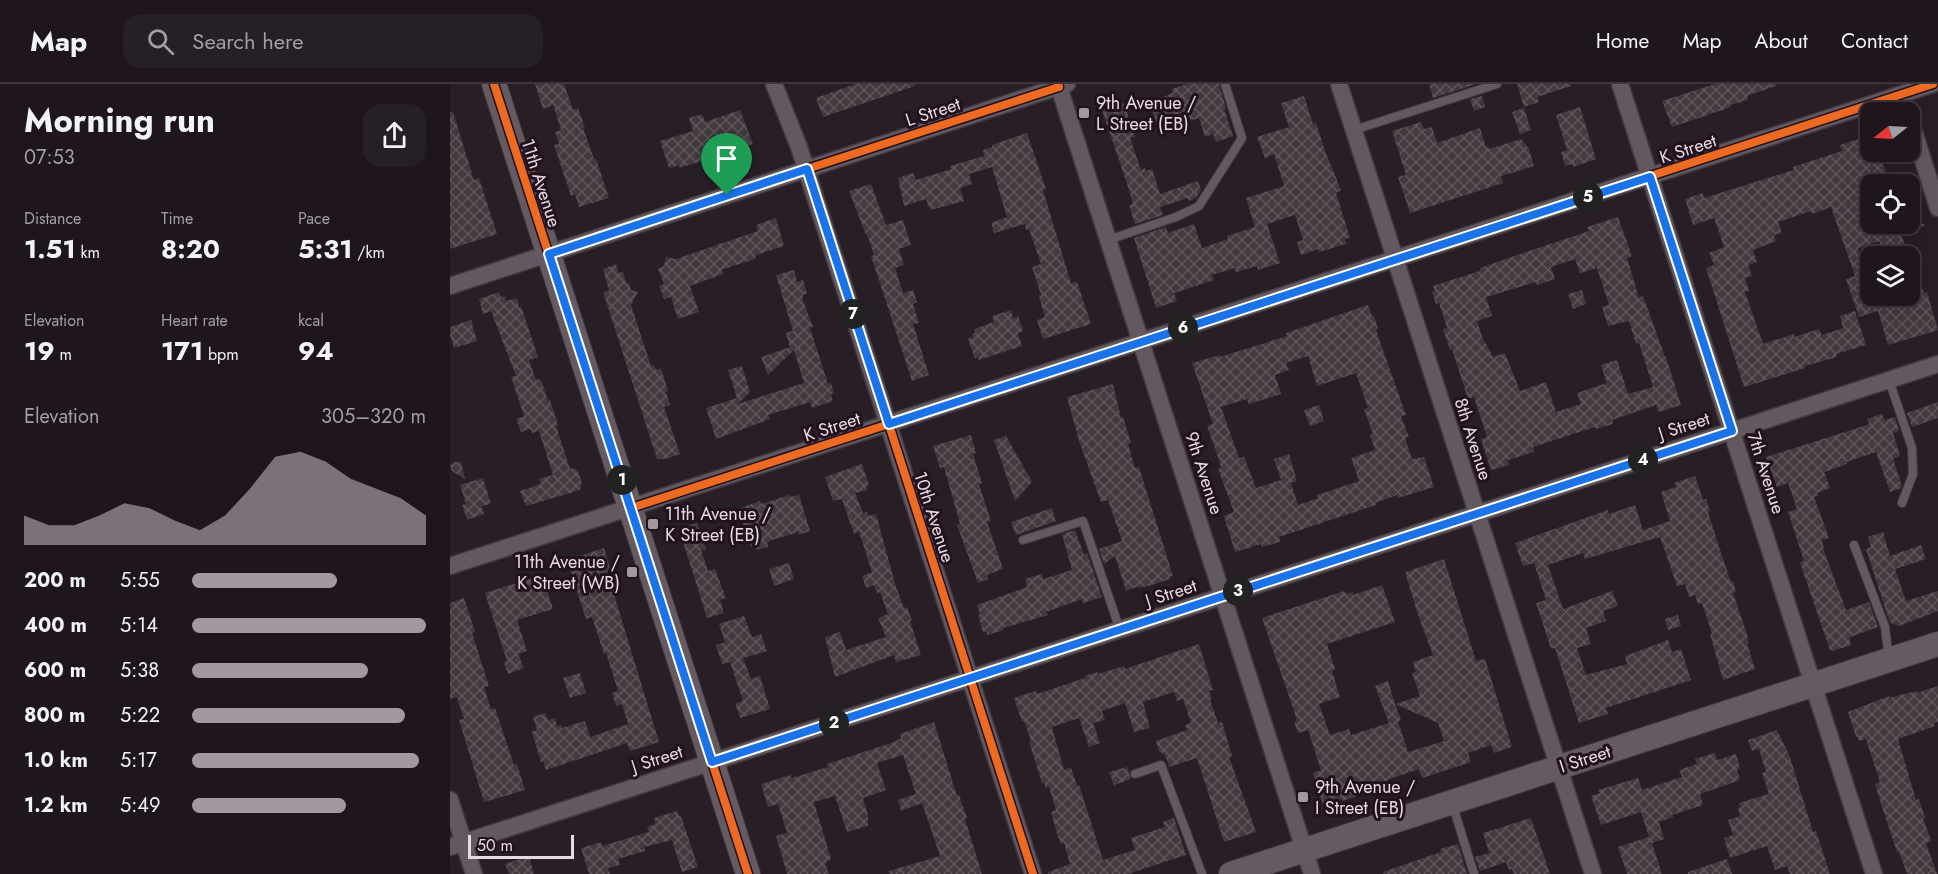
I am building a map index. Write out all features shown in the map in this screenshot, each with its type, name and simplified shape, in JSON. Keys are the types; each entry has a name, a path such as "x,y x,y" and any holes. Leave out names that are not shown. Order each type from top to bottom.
{"street":[{"name":"11th Avenue","path":"494,84 748,874"},
{"name":"10th Avenue","path":"774,84 807,169 1033,874"},
{"name":"8th Avenue","path":"1339,84 1593,874"},
{"name":"7th Avenue","path":"1620,84 1874,874"},
{"name":"K Street","path":"450,566 1650,177 1900,89 1933,84"},
{"name":"L Street","path":"450,286 1062,85"},
{"name":"9th Avenue","path":"1062,85 1108,240 1312,874"},
{"path":"1920,151 1938,208"},
{"name":"J Street","path":"457,844 1938,364"},
{"name":"I Street","path":"1232,874 1938,644"},
{"path":"450,800 457,844 474,874"}],"lane":[{"path":"1108,240 1176,218 1200,206 1242,138 1225,84"},
{"path":"1354,130 1497,84"},
{"path":"1889,380 1911,448 1913,474 1902,503"},
{"path":"1023,540 1083,521 1120,631"},
{"path":"1854,546 1885,627 1889,660"},
{"path":"1135,774 1161,765 1202,874"},
{"path":"1452,802 1474,874"}],"building":[{"path":"535,84 564,84 573,110 578,108 609,198 579,207 575,194 571,196 554,145 559,144 555,132 561,130 553,105 543,109"},
{"path":"855,84 915,84 915,86 823,117 816,98"},
{"path":"1187,84 1219,84 1233,136 1216,142 1213,134 1205,137 1199,118 1158,129 1150,102 1173,93 1172,89"},
{"path":"1429,84 1476,84 1433,98"},
{"path":"1517,84 1571,84 1571,86 1537,97 1539,102 1524,107"},
{"path":"1715,84 1776,84 1776,86 1747,96 1748,100 1730,105 1731,107 1672,127 1662,101"},
{"path":"1304,96 1313,124 1316,123 1341,190 1336,193 1350,238 1345,239 1346,244 1301,255 1297,242 1303,240 1295,215 1267,224 1280,263 1258,270 1257,266 1236,272 1235,268 1212,275 1214,280 1174,293 1177,301 1156,308 1134,238 1166,227 1168,233 1194,224 1202,248 1228,239 1227,236 1255,227 1246,198 1284,186 1274,154 1265,158 1257,137 1289,127 1281,103"},
{"path":"1482,96 1485,107 1474,111 1470,99"},
{"path":"1124,103 1135,137 1130,138 1141,170 1152,169 1160,194 1198,181 1201,190 1196,198 1189,201 1188,198 1160,207 1163,215 1135,224 1129,205 1133,204 1102,110"},
{"path":"1580,107 1596,159 1573,167 1572,164 1565,166 1561,152 1567,150 1556,115"},
{"path":"1524,108 1531,130 1520,134 1512,112"},
{"path":"740,110 753,144 680,168 679,165 669,168 660,141 693,131 689,118 702,114 705,122"},
{"path":"450,112 453,112 474,180 479,178 497,234 450,249"},
{"path":"1421,122 1424,129 1432,127 1437,143 1480,128 1486,147 1488,146 1489,149 1521,139 1529,149 1534,166 1501,176 1503,183 1410,213 1398,177 1406,175 1392,131"},
{"path":"1027,133 1046,189 1043,190 1071,283 1077,282 1091,324 1043,339 1037,320 1045,317 1032,267 1041,264 1029,229 1026,230 1025,224 994,233 991,223 1007,217 992,167 969,174 972,184 960,188 964,201 930,210 926,199 904,206 898,178 913,173 916,180 951,169 950,166 984,156 983,150 992,145"},
{"path":"1860,138 1860,162 1883,162 1886,174 1860,174 1860,234 1901,234 1905,246 1881,246 1879,241 1858,248 1860,306 1920,306 1920,281 1924,293 1927,292 1938,330 1888,345 1878,311 1859,317 1846,279 1855,276 1831,207 1812,214 1811,211 1778,222 1782,233 1774,235 1776,241 1753,250 1757,262 1748,265 1752,276 1745,278 1749,291 1745,292 1763,344 1819,329 1822,335 1843,328 1840,316 1855,311 1866,345 1836,354 1837,357 1744,387 1706,268 1714,265 1709,253 1724,247 1714,218 1693,225 1685,199 1703,193 1704,198 1794,170 1793,167 1842,151 1840,145"},
{"path":"871,184 886,225 903,220 911,245 899,249 904,265 895,268 903,293 913,290 917,302 913,304 919,323 913,324 929,375 912,381 871,256 874,255 849,191"},
{"path":"1618,217 1632,256 1627,258 1639,298 1643,296 1681,405 1659,412 1656,405 1612,420 1613,424 1596,429 1595,427 1533,447 1534,452 1508,460 1509,465 1491,470 1481,439 1487,437 1474,397 1468,399 1452,349 1450,350 1443,329 1447,328 1439,303 1436,304 1432,292 1435,291 1433,286 1589,231 1587,227","holes":["1575,259 1580,273 1597,268 1609,305 1602,307 1608,326 1629,321 1636,344 1639,343 1653,387 1628,394 1617,360 1601,365 1607,383 1577,393 1581,404 1556,412 1546,382 1520,391 1505,353 1493,357 1484,342 1477,321 1492,316 1486,297 1536,282 1537,285 1555,279 1551,267"]},
{"path":"776,218 784,246 756,255 755,259 721,270 723,274 690,286 699,312 678,319 671,297 664,299 659,286 664,284 658,269 664,266 666,257 676,259 758,231 756,225"},
{"path":"616,264 619,273 623,272 631,290 638,292 631,305 651,366 654,365 656,370 661,368 668,391 666,392 670,405 664,407 680,454 665,459 657,459 603,292 609,291 603,269"},
{"path":"794,270 797,282 803,280 807,293 803,295 803,301 813,327 810,328 828,384 831,383 834,393 831,394 833,401 812,408 810,402 768,415 770,419 716,439 706,408 737,398 728,370 742,366 750,392 738,404 804,383 794,350 768,375 761,357 790,347 786,333 793,331 776,275"},
{"path":"1582,290 1586,304 1573,309 1568,294"},
{"path":"499,292 501,297 505,296 506,301 517,298 519,307 521,306 538,357 529,360 536,380 539,379 542,382 548,401 550,400 570,469 574,468 578,472 582,483 580,490 526,506 520,491 541,484 539,479 553,475 539,431 532,433 530,429 521,432 516,419 524,416 511,377 516,376 491,311 483,314 479,299"},
{"path":"1368,305 1374,316 1379,339 1406,415 1401,416 1409,437 1405,438 1412,459 1424,457 1434,487 1398,498 1397,495 1375,503 1376,505 1279,537 1280,542 1262,547 1261,544 1235,552 1224,516 1234,512 1218,469 1221,468 1219,460 1207,426 1213,424 1192,363 1220,355 1220,357 1287,336 1286,333","holes":["1308,356 1317,386 1356,373 1368,408 1364,409 1373,434 1370,435 1375,450 1351,458 1359,481 1317,495 1318,498 1298,505 1291,483 1297,481 1289,454 1274,459 1281,480 1256,488 1244,457 1239,458 1221,407 1247,399 1249,404 1281,394 1275,375 1289,370 1286,363"]},
{"path":"1011,310 1013,318 1018,316 1023,331 1018,333 1022,346 979,360 978,357 975,358 968,339 973,337 974,329 994,322 992,316"},
{"path":"471,320 477,341 454,348 450,327"},
{"path":"1113,384 1121,418 1123,417 1131,443 1128,444 1135,468 1139,467 1173,576 1152,585 1139,588 1139,586 1126,591 1115,556 1104,564 1099,549 1122,541 1108,500 1101,502 1079,441 1067,397"},
{"path":"1938,402 1938,418 1912,427 1907,413"},
{"path":"1319,405 1324,421 1310,426 1304,410"},
{"path":"1882,414 1885,420 1895,417 1899,431 1893,433 1900,456 1893,459 1901,488 1890,492 1876,452 1824,472 1830,488 1817,493 1818,496 1814,497 1829,538 1822,540 1825,554 1846,610 1869,602 1878,627 1849,638 1851,645 1833,651 1830,650 1800,563 1804,561 1788,512 1797,509 1788,483 1777,487 1766,457 1867,425 1869,423 1867,419"},
{"path":"971,435 976,453 973,454 982,483 979,484 991,521 987,522 1003,569 987,575 988,579 978,583 957,525 960,524 944,467 940,468 933,446"},
{"path":"1006,436 1032,482 1015,501 994,440"},
{"path":"461,462 465,479 452,471 450,465"},
{"path":"862,464 869,485 866,487 867,490 855,493 863,513 867,512 868,516 876,514 896,587 904,608 907,607 921,655 896,662 894,655 835,677 825,637 840,632 846,650 886,637 878,618 888,614 880,592 877,593 874,585 866,588 862,576 872,572 859,532 854,534 842,499 833,501 825,477"},
{"path":"1695,476 1703,500 1706,499 1719,547 1731,582 1733,581 1736,592 1733,593 1748,637 1749,643 1747,644 1755,669 1723,680 1702,603 1698,604 1695,595 1689,597 1685,584 1677,586 1660,537 1585,559 1583,553 1548,565 1563,609 1612,591 1618,606 1603,611 1606,621 1586,628 1591,644 1577,648 1586,675 1627,664 1625,656 1668,640 1672,652 1681,649 1691,680 1606,708 1608,714 1579,723 1555,648 1551,649 1536,603 1546,600 1534,563 1523,566 1515,543 1608,510 1609,514 1635,505 1643,530 1670,521 1661,492 1676,487 1674,483"},
{"path":"483,478 491,504 481,506 484,514 467,520 462,505 466,504 460,485"},
{"path":"789,495 790,497 799,495 810,531 772,540 767,543 768,547 756,550 755,546 751,547 738,509 760,501 761,504"},
{"path":"1052,508 1056,521 1016,535 1011,522"},
{"path":"697,523 706,549 701,550 708,571 715,569 726,598 720,600 724,613 707,618 679,529"},
{"path":"1075,530 1084,555 1087,553 1102,597 1083,603 1082,599 1046,612 1048,615 987,635 986,631 983,632 977,605 1027,587 1025,579 1042,574 1043,579 1072,570 1062,534"},
{"path":"1883,532 1890,556 1921,545 1926,559 1895,569 1906,601 1938,591 1938,611 1899,626 1890,623 1866,549 1871,547 1868,537"},
{"path":"604,548 613,577 609,578 659,742 630,751 627,743 546,770 543,761 541,762 532,732 537,730 533,717 545,713 548,720 555,718 557,726 561,725 562,728 585,721 590,737 628,724 622,704 616,706 612,693 618,691 606,653 604,654 592,617 586,619 567,560"},
{"path":"1444,559 1476,661 1485,659 1512,747 1494,753 1491,745 1468,753 1471,762 1422,778 1419,769 1387,780 1388,785 1343,801 1342,799 1323,805 1313,773 1321,770 1308,730 1298,733 1294,722 1297,721 1295,714 1262,618 1344,591 1346,594 1353,592 1353,595 1382,585 1395,622 1327,644 1335,669 1332,671 1340,697 1319,704 1330,735 1349,729 1351,735 1389,723 1375,686 1388,681 1395,704 1420,696 1412,673 1416,672 1413,662 1433,655 1405,572","holes":["1395,704 1438,723 1444,741 1408,752"]},
{"path":"789,563 794,579 774,586 769,569"},
{"path":"542,575 553,609 517,620 527,651 518,654 524,668 508,674 504,662 507,661 485,593"},
{"path":"464,598 475,632 472,633 489,686 484,687 491,709 495,708 525,790 484,802 459,720 464,719 457,697 450,699 450,603"},
{"path":"1678,615 1681,626 1668,630 1665,619"},
{"path":"744,616 752,637 761,634 767,651 743,658 751,679 760,676 770,709 740,718 735,703 743,701 730,662 722,664 716,645 725,642 719,624"},
{"path":"1199,644 1213,690 1209,691 1212,699 1210,700 1218,723 1222,722 1232,756 1229,757 1256,832 1224,842 1197,758 1169,767 1165,755 1159,751 1156,741 1187,730 1185,725 1191,723 1183,699 1177,701 1174,692 1143,702 1150,728 1134,732 1125,703 1102,711 1105,720 1093,723 1100,743 1089,747 1079,718 1052,727 1064,770 1071,767 1077,786 1079,785 1103,860 1135,850 1131,838 1165,827 1163,822 1174,818 1186,855 1128,874 1048,874 1048,872 1070,864 1051,812 1056,810 1049,787 1046,788 1042,783 1029,742 1031,741 1014,698 1036,691 1037,694 1097,672 1098,674 1124,666 1125,669"},
{"path":"580,673 586,693 570,698 563,678"},
{"path":"1938,686 1938,722 1934,723 1935,726 1898,739 1916,800 1919,799 1925,818 1923,818 1931,841 1926,843 1937,874 1907,874 1899,852 1897,852 1875,784 1880,782 1866,739 1859,741 1856,737 1848,712 1889,696 1889,698 1916,691 1917,693"},
{"path":"934,722 957,796 959,795 967,818 965,819 982,874 890,874 889,871 940,856 922,803 901,811 898,800 916,794 903,755 877,763 886,790 863,798 868,815 868,826 847,832 835,796 814,802 831,859 825,864 829,874 787,874 776,836 787,833 778,804 768,807 761,784 790,775 792,778 828,767 827,764 894,742 901,738 900,734"},
{"path":"1777,730 1790,757 1813,832 1816,831 1830,874 1790,874 1787,866 1775,870 1767,846 1730,858 1724,838 1733,835 1728,820 1740,816 1739,803 1769,794 1762,773 1766,772 1759,749 1752,751 1748,740"},
{"path":"1715,753 1717,760 1736,754 1740,768 1737,770 1740,780 1700,794 1703,805 1672,815 1673,817 1659,822 1664,839 1652,843 1662,874 1627,874 1618,847 1649,837 1641,812 1601,825 1591,796 1600,793 1598,790 1638,778 1642,790 1682,777 1679,770 1697,764 1695,759"},
{"path":"1127,767 1131,779 1114,785 1109,772"},
{"path":"677,811 681,816 698,867 682,872 672,840 644,847 645,851 618,859 620,865 608,868 610,874 589,874 581,848 601,842 602,846 649,832 647,827 655,824 654,818"},
{"path":"1531,818 1550,874 1514,874 1512,869 1509,870 1506,862 1480,871 1475,857 1489,853 1483,833"},
{"path":"1458,844 1467,874 1384,874 1383,872 1441,852 1440,849"},
{"path":"529,856 534,874 509,874 505,864"},
{"path":"1727,859 1732,874 1688,874 1688,872"}],"cycle path":[{"path":"494,84 748,874"},
{"path":"1033,874 807,169 1059,87 1058,84"},
{"path":"631,508 1933,84"}],"place":[{"name":"9th Avenue / L Street (EB)","path":"1084,113"},
{"name":"11th Avenue / K Street (EB)","path":"653,524"},
{"name":"11th Avenue / K Street (WB)","path":"632,572"},
{"name":"9th Avenue / I Street (EB)","path":"1303,797"}],"route":[{"path":"807,169 889,424 1650,177 1732,431 712,762 549,254 727,195 807,169"}]}
